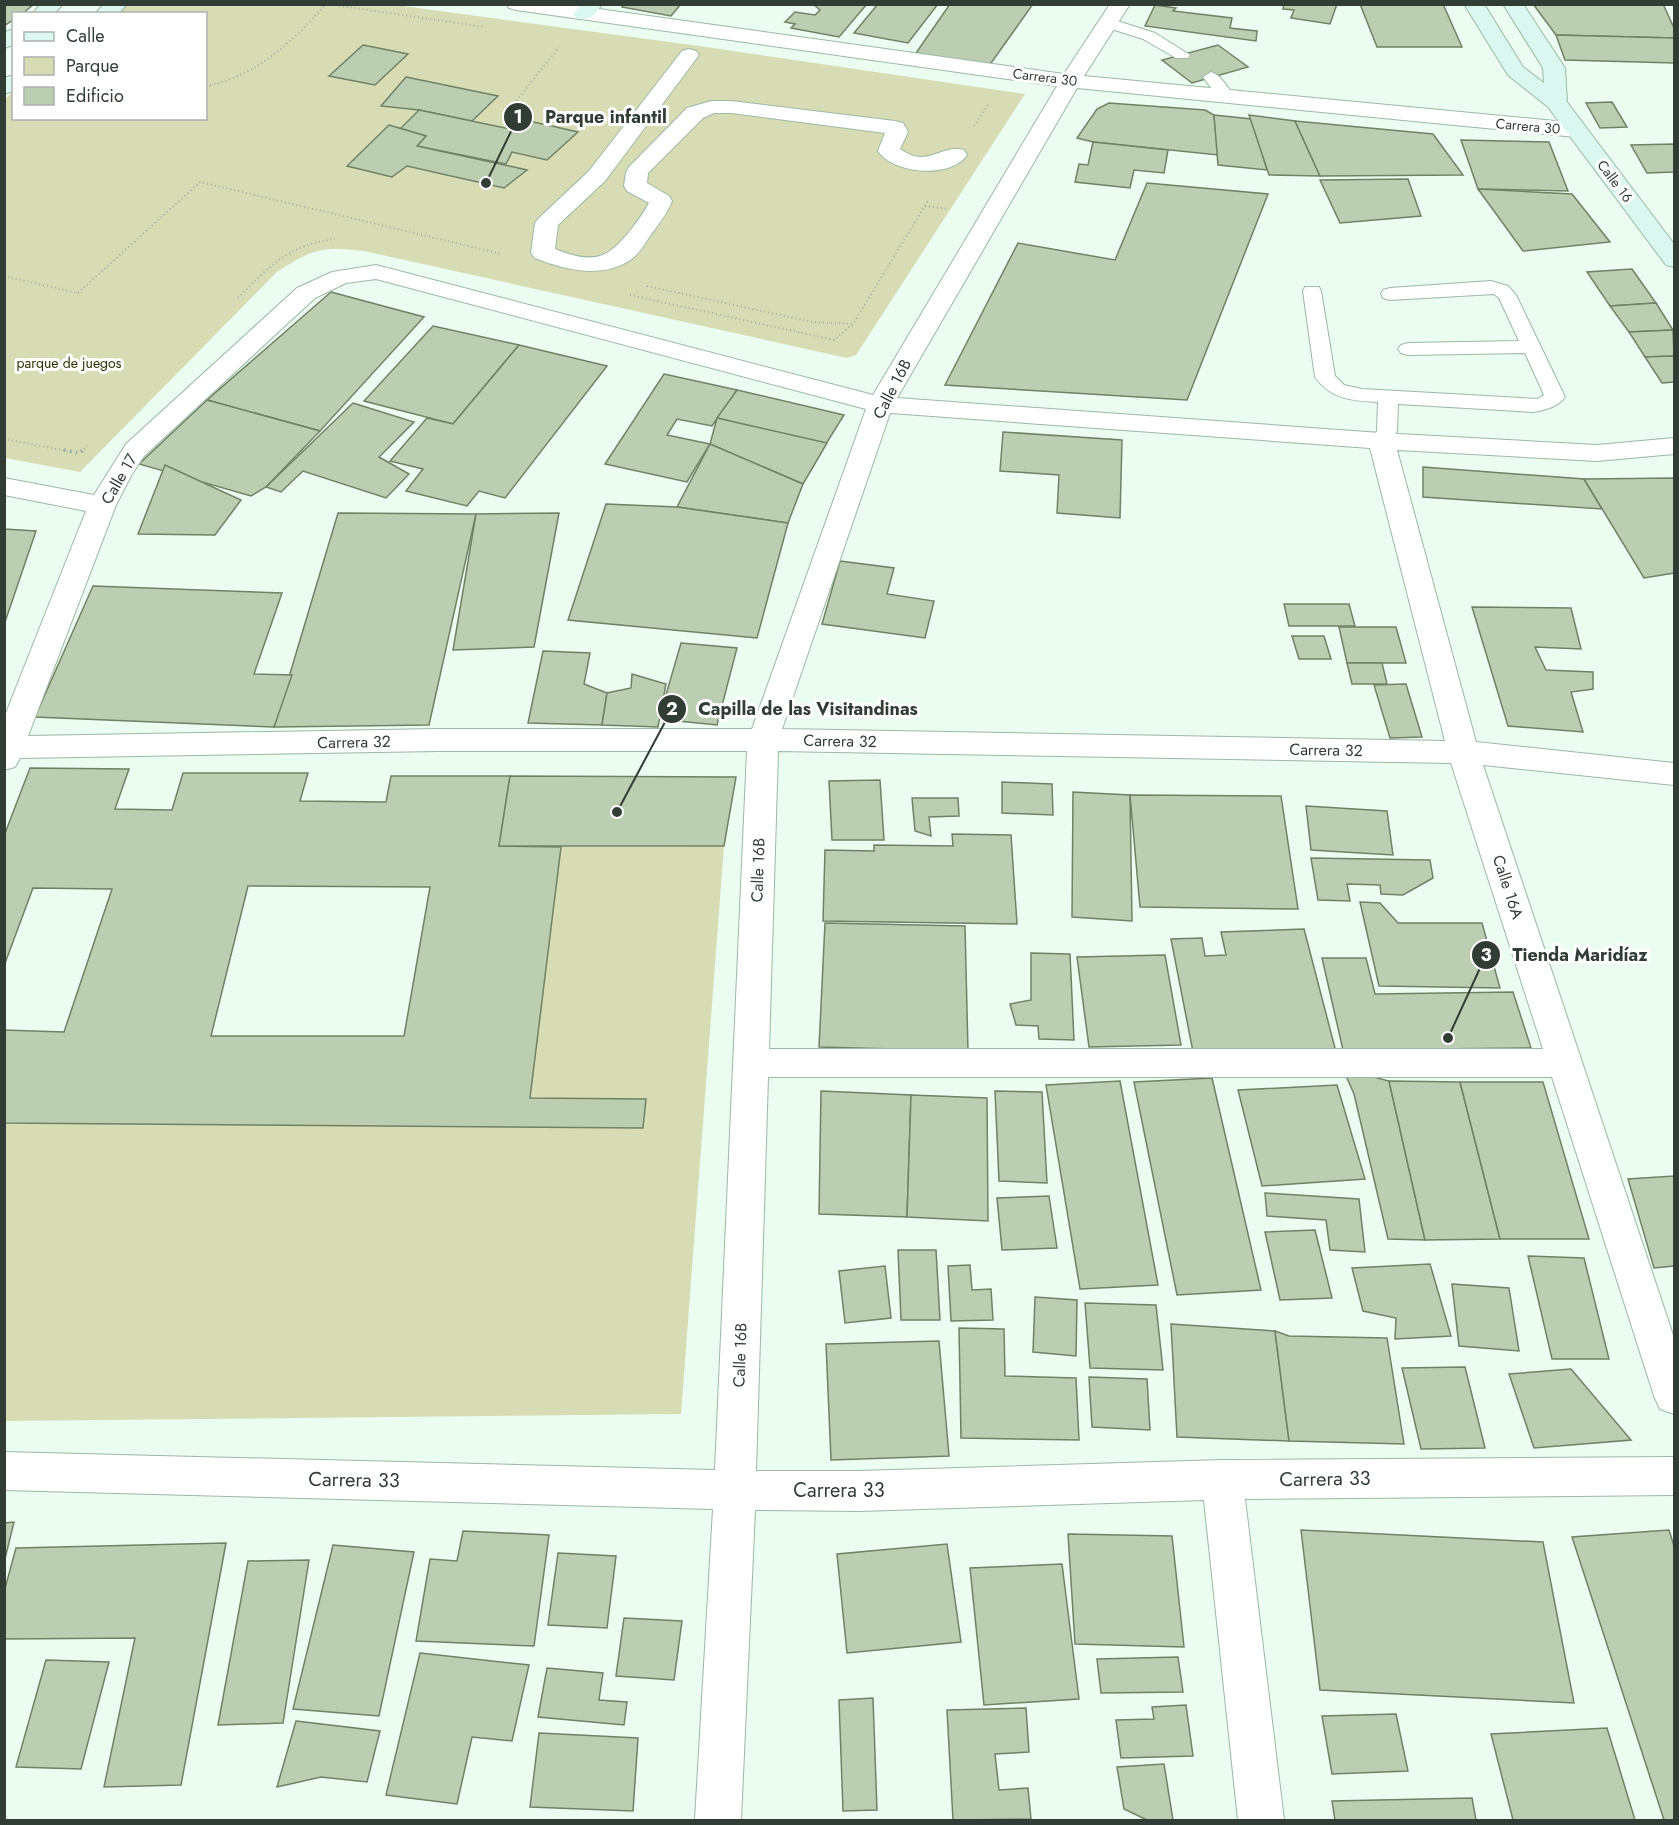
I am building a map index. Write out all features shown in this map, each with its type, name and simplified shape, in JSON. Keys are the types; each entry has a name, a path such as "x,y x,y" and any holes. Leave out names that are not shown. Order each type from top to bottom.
{"street":[{"name":"Carrera 30","path":"516,4 587,9 1070,81 1576,130"},
{"name":"Calle 16","path":"1474,4 1515,71 1556,102 1674,260"},
{"path":"1513,4 1554,68 1556,102"},
{"name":"Calle 16B","path":"718,1821 735,1490 763,740 880,405 1070,81 1114,14"},
{"path":"689,55 597,176 547,223 543,253 561,261 582,264 610,261 626,252 661,201 635,186 637,172 695,112 711,107 731,107 895,128 897,132 889,151 894,156 913,163 936,163 956,155"},
{"name":"Calle 17","path":"6,751 102,506 118,473 135,450 306,292 340,277 376,272 880,405 1381,441 1597,453 1674,446"},
{"name":"Calle 16A","path":"1381,441 1463,752 1674,1396"},
{"path":"4,486 102,506"},
{"name":"Carrera 32","path":"6,751 438,740 763,740 1463,752 1674,774"},
{"path":"751,1064 1566,1064"},
{"name":"Carrera 33","path":"4,1472 859,1491 1222,1480 1674,1476"},
{"path":"1222,1480 1261,1821"}],"lane":[{"path":"1114,14 1182,55"},
{"path":"1211,77 1226,96"},
{"path":"1312,291 1325,377 1330,386 1347,393 1533,406 1543,404 1555,397 1507,295 1501,290 1491,287 1390,294"},
{"path":"1408,349 1532,347"},
{"path":"1381,441 1387,430 1388,397"}],"path":[{"path":"207,86 239,76 274,57 326,4"},
{"path":"509,110 559,47"},
{"path":"834,339 853,324"}],"green space":[{"name":"parque de juegos","path":"126,5 396,5 699,46 1025,94 856,355 847,358 364,251 327,249 299,258 277,272 80,472 5,458 5,99 12,93 12,120 207,120 207,12 116,12"},
{"path":"724,846 681,1414 5,1421 4,1123 643,1128 645,1099 530,1098 561,847"}],"building":[{"path":"4,4 34,4 24,12 12,12 12,20 4,26"},
{"path":"624,4 681,4 671,16 622,7"},
{"path":"813,4 867,4 839,37 791,28 795,24 785,22 795,12 815,15 820,10"},
{"path":"878,4 938,4 908,43 854,33"},
{"path":"950,4 1033,4 989,66 916,53"},
{"path":"1284,4 1337,4 1330,24 1291,18 1294,10 1283,9"},
{"path":"1360,4 1443,4 1462,47 1377,47"},
{"path":"1533,4 1663,4 1674,28 1674,38 1556,35"},
{"path":"1155,5 1176,8 1173,11 1232,18 1230,28 1257,31 1256,41 1145,26"},
{"path":"1556,35 1674,38 1674,63 1565,60"},
{"path":"363,45 408,54 375,85 329,76"},
{"path":"1218,45 1248,67 1192,83 1162,60"},
{"path":"406,77 498,96 472,121 419,110 381,106"},
{"path":"1612,102 1627,127 1600,128 1586,103"},
{"path":"1109,103 1205,110 1214,115 1218,155 1093,142 1077,138 1097,109"},
{"path":"419,110 515,130 525,120 578,132 547,160 512,152 506,164 417,146 426,136 400,129"},
{"path":"1214,115 1252,119 1267,170 1218,165"},
{"path":"1249,115 1295,121 1320,176 1269,175"},
{"path":"1295,121 1433,134 1463,175 1320,176"},
{"path":"389,125 426,136 417,146 527,170 504,188 407,166 392,177 347,166"},
{"path":"1461,140 1549,142 1568,191 1478,189"},
{"path":"1093,142 1168,150 1164,173 1134,170 1130,188 1075,182 1079,164 1088,165"},
{"path":"1674,144 1674,172 1647,173 1631,145"},
{"path":"1408,179 1421,216 1340,223 1320,180"},
{"path":"1147,183 1268,194 1187,400 945,385 1018,243 1115,260"},
{"path":"1478,189 1572,194 1610,242 1523,251"},
{"path":"1632,269 1656,303 1610,306 1587,272"},
{"path":"331,292 424,317 320,431 207,400"},
{"path":"1656,303 1673,330 1629,332 1610,306"},
{"path":"433,326 519,345 453,424 364,401"},
{"path":"1673,330 1674,356 1645,357 1629,332"},
{"path":"519,345 607,366 505,498 479,491 467,506 406,491 423,469 390,461 427,418 453,424"},
{"path":"1674,356 1674,382 1662,383 1645,357"},
{"path":"664,374 737,390 712,426 677,419 667,435 710,444 687,482 605,464"},
{"path":"737,390 844,415 826,444 717,418"},
{"path":"207,400 320,431 266,487 251,496 139,464"},
{"path":"353,403 414,422 379,457 409,474 386,498 303,471 281,492 266,487"},
{"path":"717,418 827,443 803,484 710,444"},
{"path":"1003,432 1122,440 1120,518 1057,513 1059,475 1000,471"},
{"path":"710,444 803,484 788,523 677,507"},
{"path":"165,465 241,500 215,535 138,534"},
{"path":"1423,467 1584,479 1602,509 1423,497"},
{"path":"1674,478 1674,573 1644,578 1584,479"},
{"path":"606,504 677,507 788,523 757,638 568,620"},
{"path":"338,513 476,514 429,725 274,727"},
{"path":"559,513 534,647 453,650 476,514"},
{"path":"4,529 36,531 4,625"},
{"path":"840,561 894,568 887,594 934,601 925,638 822,624"},
{"path":"93,586 282,593 254,674 292,675 274,727 35,717"},
{"path":"1284,604 1349,604 1355,626 1289,626"},
{"path":"1472,607 1571,608 1581,649 1535,647 1546,670 1593,672 1593,689 1571,692 1583,732 1508,726"},
{"path":"1339,627 1396,627 1406,663 1347,663"},
{"path":"1292,636 1324,636 1331,659 1299,659"},
{"path":"681,643 737,648 717,725 659,719"},
{"path":"543,651 590,653 584,684 607,693 602,725 528,723"},
{"path":"1347,663 1382,663 1387,684 1352,684"},
{"path":"632,674 666,684 658,727 602,725 607,693 631,688"},
{"path":"1406,684 1422,737 1390,738 1374,685"},
{"path":"30,768 129,769 115,809 172,810 183,773 308,773 300,801 386,802 391,776 510,776 499,846 561,847 530,1098 646,1099 643,1128 4,1123 4,1030 64,1032 112,889 33,888 4,966 4,836","holes":["248,886 430,887 404,1036 211,1036"]},
{"path":"510,776 736,777 724,846 499,846"},
{"path":"880,780 884,840 832,840 829,781"},
{"path":"1002,782 1052,784 1053,815 1002,813"},
{"path":"1073,792 1130,795 1132,921 1072,917"},
{"path":"1130,795 1281,796 1298,909 1140,907"},
{"path":"912,798 958,798 959,816 929,817 931,836 915,831"},
{"path":"1306,806 1387,811 1393,855 1311,850"},
{"path":"952,834 1011,835 1017,924 823,921 825,850 874,851 874,845 953,846"},
{"path":"1311,858 1430,860 1433,878 1403,895 1381,894 1380,885 1347,884 1350,901 1318,900"},
{"path":"1360,902 1380,903 1398,923 1482,923 1500,988 1379,986"},
{"path":"825,923 965,926 968,1051 819,1047"},
{"path":"1304,929 1336,1052 1194,1057 1171,939 1202,938 1205,956 1226,955 1221,932"},
{"path":"1031,953 1070,954 1074,1040 1039,1039 1038,1026 1016,1025 1010,1004 1031,1000"},
{"path":"1165,955 1181,1045 1089,1047 1077,957"},
{"path":"1322,958 1366,958 1375,994 1513,992 1531,1048 1343,1050"},
{"path":"1343,1069 1389,1081 1425,1240 1388,1239 1354,1094"},
{"path":"1212,1078 1261,1290 1177,1295 1134,1082"},
{"path":"1120,1081 1158,1285 1080,1289 1046,1085"},
{"path":"1389,1081 1460,1082 1500,1239 1425,1240"},
{"path":"1460,1082 1543,1082 1589,1239 1500,1239"},
{"path":"1337,1085 1365,1179 1262,1186 1238,1090"},
{"path":"821,1091 911,1095 907,1217 819,1214"},
{"path":"995,1091 1042,1092 1047,1183 999,1181"},
{"path":"911,1095 987,1098 988,1221 907,1217"},
{"path":"1674,1176 1674,1266 1654,1268 1628,1179"},
{"path":"1265,1193 1359,1199 1365,1252 1330,1250 1326,1220 1267,1216"},
{"path":"1049,1196 1057,1248 1002,1250 997,1198"},
{"path":"1315,1230 1332,1298 1280,1300 1265,1232"},
{"path":"898,1250 936,1250 940,1320 901,1320"},
{"path":"1528,1256 1584,1258 1609,1359 1552,1359"},
{"path":"1430,1264 1451,1336 1395,1339 1396,1318 1363,1311 1352,1268"},
{"path":"970,1265 972,1290 991,1289 993,1320 951,1321 948,1266"},
{"path":"885,1266 891,1318 845,1323 839,1271"},
{"path":"1452,1284 1509,1288 1519,1351 1459,1346"},
{"path":"1035,1297 1077,1300 1076,1356 1033,1352"},
{"path":"1085,1303 1156,1305 1163,1370 1090,1368"},
{"path":"1171,1324 1275,1331 1289,1441 1177,1437"},
{"path":"959,1328 1004,1329 1005,1376 1076,1378 1079,1440 961,1438"},
{"path":"1275,1331 1289,1336 1387,1338 1404,1444 1289,1441"},
{"path":"939,1341 949,1456 831,1460 826,1344"},
{"path":"1465,1367 1485,1448 1421,1449 1402,1368"},
{"path":"1571,1369 1631,1440 1534,1448 1509,1374"},
{"path":"1089,1377 1147,1379 1150,1430 1092,1427"},
{"path":"14,1522 4,1563 4,1523"},
{"path":"1301,1530 1543,1542 1574,1703 1320,1690"},
{"path":"1669,1530 1674,1546 1674,1820 1664,1820 1572,1537"},
{"path":"463,1531 549,1535 534,1646 416,1641 430,1559 457,1561"},
{"path":"1068,1534 1172,1536 1184,1647 1075,1644"},
{"path":"226,1543 181,1785 104,1787 135,1638 4,1639 4,1592 16,1548"},
{"path":"947,1544 961,1642 847,1653 837,1554"},
{"path":"333,1545 414,1552 379,1716 293,1709"},
{"path":"558,1553 616,1556 607,1628 548,1625"},
{"path":"309,1560 283,1723 218,1725 248,1561"},
{"path":"1062,1564 1079,1699 984,1705 970,1568"},
{"path":"624,1618 682,1621 674,1680 616,1676"},
{"path":"420,1653 529,1665 512,1741 472,1737 457,1804 386,1795"},
{"path":"1178,1657 1183,1692 1101,1693 1097,1659"},
{"path":"46,1660 109,1662 81,1769 16,1767"},
{"path":"547,1668 603,1673 599,1700 627,1702 624,1725 538,1717"},
{"path":"873,1698 877,1810 843,1811 839,1700"},
{"path":"1186,1705 1193,1756 1121,1758 1116,1720 1154,1719 1152,1707"},
{"path":"1026,1708 1029,1752 995,1754 999,1790 1028,1788 1031,1819 953,1820 947,1710"},
{"path":"1396,1714 1408,1771 1332,1774 1322,1716"},
{"path":"296,1721 380,1731 367,1782 321,1777 277,1787"},
{"path":"1607,1728 1635,1820 1513,1820 1491,1734"},
{"path":"539,1733 638,1738 633,1811 530,1807"},
{"path":"1164,1764 1173,1820 1147,1820 1124,1809 1117,1767"},
{"path":"1472,1798 1476,1820 1335,1820 1332,1801"}],"place":[{"name":"Parque infantil","path":"486,183"},
{"name":"Capilla de las Visitandinas","path":"617,812"},
{"name":"Tienda Maridíaz","path":"1448,1038"}]}
